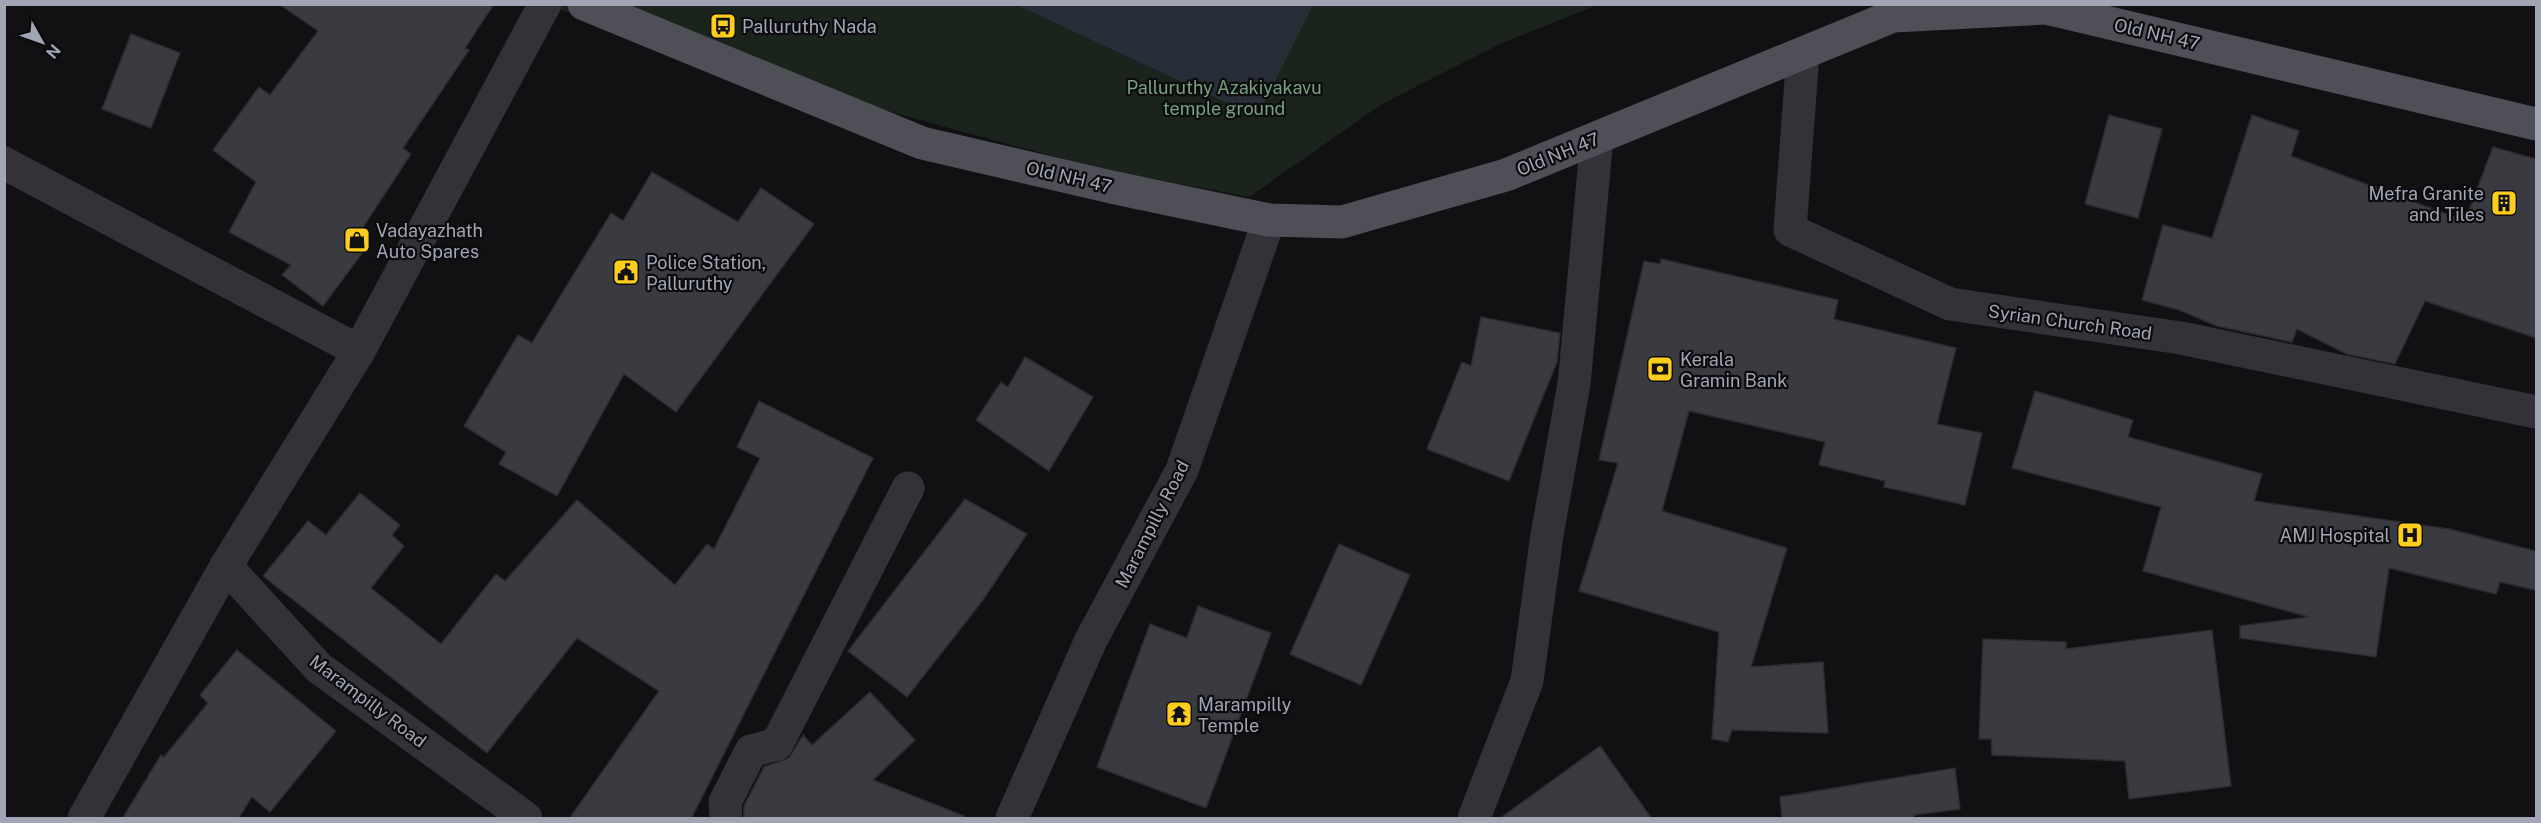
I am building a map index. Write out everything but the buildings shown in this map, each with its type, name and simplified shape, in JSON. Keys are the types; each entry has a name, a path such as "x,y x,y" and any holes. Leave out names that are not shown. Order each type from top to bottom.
{"main road":[{"name":"Old NH 47","path":"584,4 922,143 1111,187 1269,220 1341,222 1506,175 1893,16 2046,8 2536,124"}],"street":[{"path":"84,819 226,566 359,351 544,4"},
{"name":"Syrian Church Road","path":"1803,53 1790,230 1950,304 2181,338 2536,412"},
{"path":"1474,819 1527,681 1547,535 1574,384 1597,138"},
{"path":"4,163 359,351"},
{"name":"Marampilly Road","path":"1012,819 1091,640 1182,470 1269,220"},
{"path":"726,819 725,802 751,751 777,744 908,488"},
{"name":"Marampilly Road","path":"226,566 319,668 526,819"}],"green space":[{"name":"Palluruthy Azakiyakavu temple ground","path":"546,5 1597,5 1500,44 1382,104 1249,197 1093,167 872,107"}],"shaded area":[{"path":"1313,4 1257,117 1017,5"}],"place":[{"name":"Palluruthy Nada","path":"723,26"},
{"name":"Mefra Granite and Tiles","path":"2504,203"},
{"name":"Vadayazhath Auto Spares","path":"357,240"},
{"name":"Police Station, Palluruthy","path":"626,272"},
{"name":"Kerala Gramin Bank","path":"1660,369"},
{"name":"AMJ Hospital","path":"2410,535"},
{"name":"Marampilly Temple","path":"1179,714"}]}
